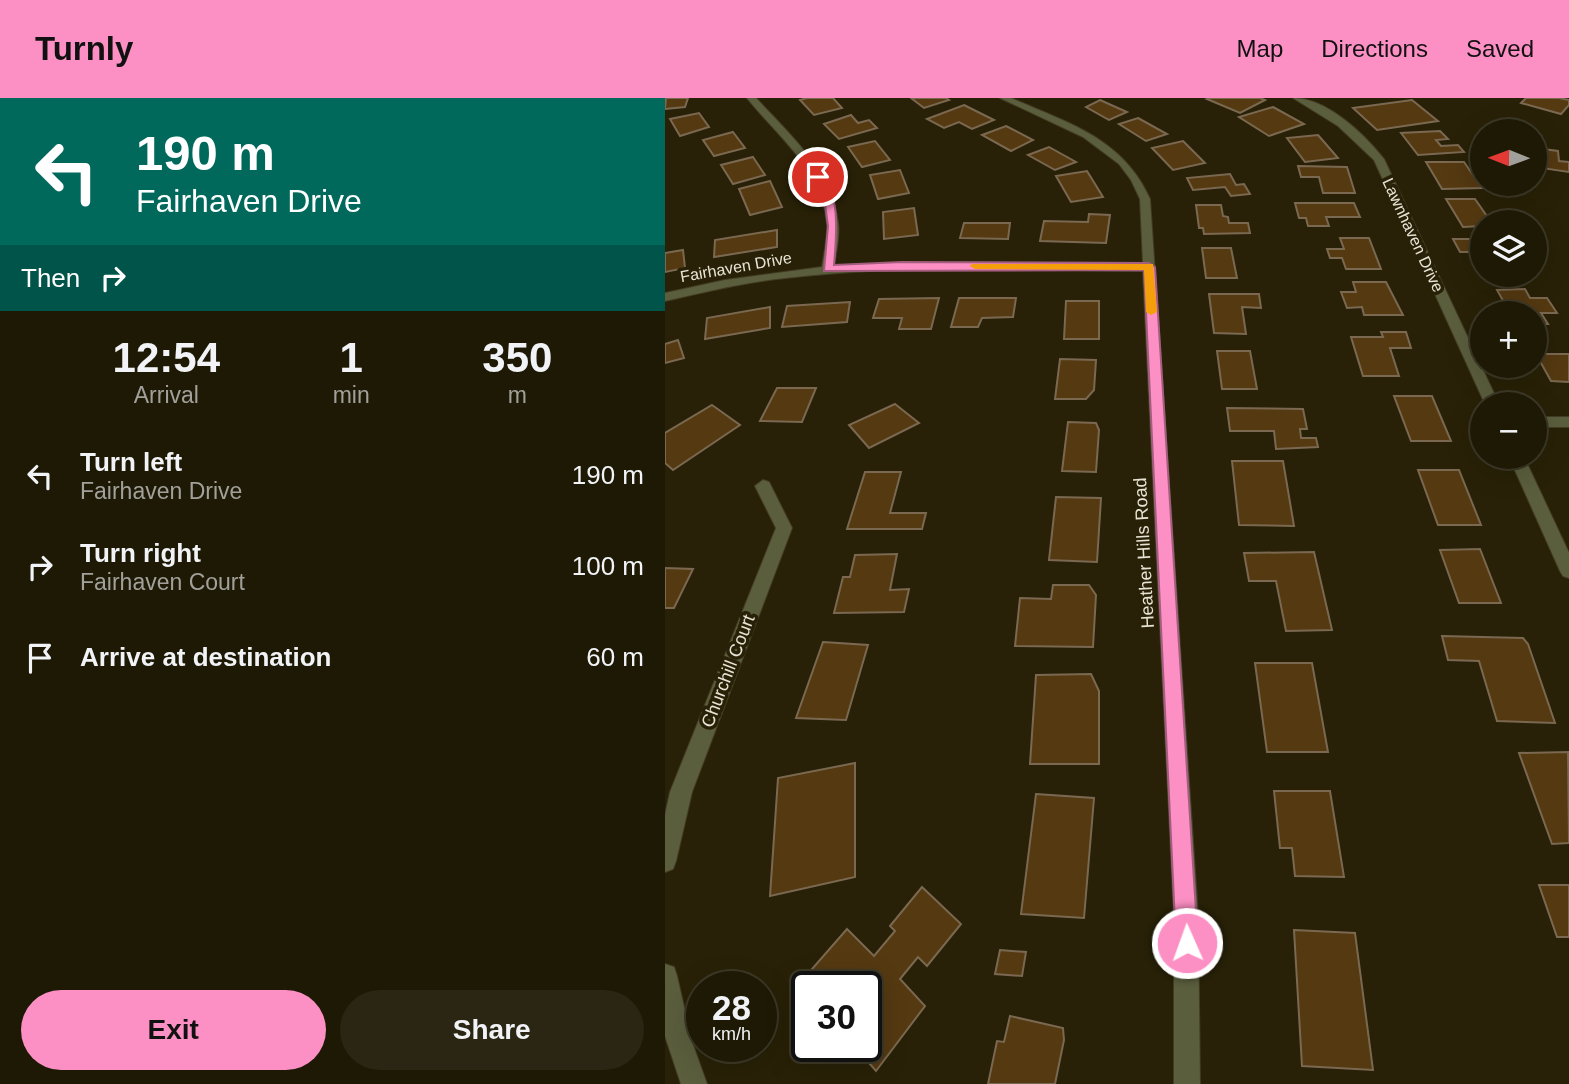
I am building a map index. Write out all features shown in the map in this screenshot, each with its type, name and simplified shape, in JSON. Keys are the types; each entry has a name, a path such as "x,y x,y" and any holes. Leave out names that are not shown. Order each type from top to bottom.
{"street":[{"path":"751,98 811,167 824,188 833,226 828,268"},
{"name":"Heather Hills Road","path":"1004,98 1107,148 1127,165 1145,199 1186,916 1187,1084"},
{"name":"Lawnhaven Drive","path":"1297,98 1343,123 1363,140 1379,159 1486,392"},
{"name":"Fairhaven Drive","path":"665,297 744,279 828,268 902,265 1149,267"},
{"path":"1547,422 1569,422"},
{"path":"1522,469 1569,571"},
{"name":"Churchill Court","path":"665,861 681,792 784,528 764,486"},
{"path":"665,976 679,1042 694,1084"}],"building":[{"path":"666,98 688,98 685,107 665,109"},
{"path":"833,98 842,108 814,115 800,100"},
{"path":"911,98 946,98 949,100 924,108"},
{"path":"1526,98 1559,98 1569,100 1569,105 1561,114 1521,103"},
{"path":"1207,99 1265,100 1240,113"},
{"path":"1100,100 1127,112 1109,120 1086,107"},
{"path":"1412,100 1438,121 1377,130 1353,108"},
{"path":"964,105 994,120 972,129 959,122 944,128 927,119"},
{"path":"1273,107 1304,124 1269,136 1239,117"},
{"path":"699,113 709,127 680,136 670,119"},
{"path":"851,115 858,123 869,120 877,128 839,139 824,124"},
{"path":"1138,118 1167,134 1146,141 1119,124"},
{"path":"1006,126 1033,140 1011,151 982,135"},
{"path":"1440,131 1448,139 1436,140 1441,146 1458,145 1464,152 1418,155 1401,133"},
{"path":"733,132 745,148 714,156 703,140"},
{"path":"1318,135 1338,158 1305,162 1287,138"},
{"path":"875,141 890,160 862,167 848,147"},
{"path":"1183,141 1205,163 1173,170 1152,148"},
{"path":"1049,147 1076,162 1055,170 1028,155"},
{"path":"1547,150 1558,151 1559,161 1569,162 1569,172 1547,169"},
{"path":"753,157 765,175 733,184 721,165"},
{"path":"1426,162 1464,162 1470,171 1470,188 1442,189"},
{"path":"1298,166 1347,167 1355,193 1323,193 1319,177 1301,177"},
{"path":"900,170 909,193 878,199 870,175"},
{"path":"1087,171 1103,197 1071,202 1056,176"},
{"path":"1230,174 1236,185 1244,184 1250,194 1231,196 1225,187 1193,190 1187,178"},
{"path":"770,181 782,207 750,215 739,189"},
{"path":"1446,199 1475,199 1483,210 1470,210 1470,227 1463,227"},
{"path":"1295,203 1354,203 1360,217 1326,217 1329,226 1308,226 1306,218 1299,218"},
{"path":"1196,205 1221,205 1223,216 1228,217 1229,223 1248,223 1250,233 1204,234 1203,228 1199,228"},
{"path":"914,208 918,235 884,239 883,212"},
{"path":"1089,214 1110,215 1106,243 1040,241 1044,221 1088,222"},
{"path":"964,223 1010,223 1008,239 960,238"},
{"path":"777,230 777,247 714,257 715,240"},
{"path":"1340,238 1369,238 1381,269 1346,269 1342,258 1330,258 1327,249 1344,249"},
{"path":"1453,239 1470,239 1470,252 1460,252"},
{"path":"1202,248 1231,248 1237,278 1206,278"},
{"path":"683,250 685,268 665,272 665,253"},
{"path":"1353,282 1386,282 1403,315 1364,315 1362,307 1347,308 1341,292 1356,292"},
{"path":"1525,289 1530,298 1547,298 1557,313 1547,313 1547,301 1503,301 1497,290"},
{"path":"1209,294 1259,294 1261,308 1242,307 1246,334 1214,333"},
{"path":"939,298 931,329 899,329 902,318 873,318 879,299"},
{"path":"959,298 1016,298 1013,317 982,318 978,327 951,327"},
{"path":"1066,301 1099,301 1099,339 1064,339"},
{"path":"850,302 847,322 782,327 787,306"},
{"path":"770,307 770,328 705,339 707,318"},
{"path":"1381,332 1406,332 1411,348 1390,348 1399,376 1363,376 1351,337 1383,337"},
{"path":"678,340 684,358 665,363 665,344"},
{"path":"1217,351 1250,351 1257,389 1222,389"},
{"path":"1547,354 1569,354 1569,382 1551,381 1547,374"},
{"path":"1060,359 1096,360 1094,390 1086,399 1055,399"},
{"path":"777,388 816,388 802,422 760,421"},
{"path":"1394,396 1432,396 1451,441 1411,441"},
{"path":"895,404 919,423 869,448 849,425"},
{"path":"712,405 740,425 673,470 665,463 665,433"},
{"path":"1227,408 1303,409 1307,429 1300,429 1301,438 1316,438 1318,447 1276,449 1274,431 1230,431"},
{"path":"1068,422 1096,423 1099,430 1096,472 1062,471"},
{"path":"1232,461 1283,461 1294,526 1239,525"},
{"path":"1418,470 1459,470 1481,525 1438,525"},
{"path":"865,472 901,472 890,513 926,513 922,529 847,529"},
{"path":"1056,497 1101,498 1097,562 1049,560"},
{"path":"1480,549 1501,603 1459,603 1440,550"},
{"path":"1314,552 1332,630 1286,631 1276,581 1249,581 1244,553"},
{"path":"897,554 890,590 909,589 904,612 834,613 843,577 850,577 855,555"},
{"path":"665,568 693,569 674,608 665,608"},
{"path":"1053,585 1089,585 1096,595 1093,647 1015,646 1020,598 1051,599"},
{"path":"1442,636 1523,638 1528,644 1555,723 1497,721 1479,661 1448,660"},
{"path":"823,642 868,645 846,720 796,718"},
{"path":"1255,663 1312,663 1328,752 1267,752"},
{"path":"1091,674 1099,691 1099,764 1030,764 1036,675"},
{"path":"1568,752 1569,843 1552,844 1519,753"},
{"path":"855,763 855,877 770,896 778,778"},
{"path":"1274,791 1330,791 1344,877 1295,876 1292,848 1280,848"},
{"path":"1036,794 1094,798 1084,918 1021,914"},
{"path":"1539,885 1569,885 1569,937 1557,937"},
{"path":"922,887 961,924 927,966 918,957 900,979 925,1006 876,1071 868,1062 882,1062 882,971 810,971 847,929 874,956 895,931 890,926"},
{"path":"1294,930 1355,933 1373,1070 1302,1066"},
{"path":"1000,950 1026,952 1022,976 995,974"},
{"path":"1010,1016 1063,1028 1064,1040 1055,1084 988,1084 997,1041 1004,1042"}],"slow traffic":[{"path":"975,266 1149,267 1151,312"}],"route":[{"path":"818,177 830,204 833,226 828,268 902,265 1149,267 1187,943"}]}
